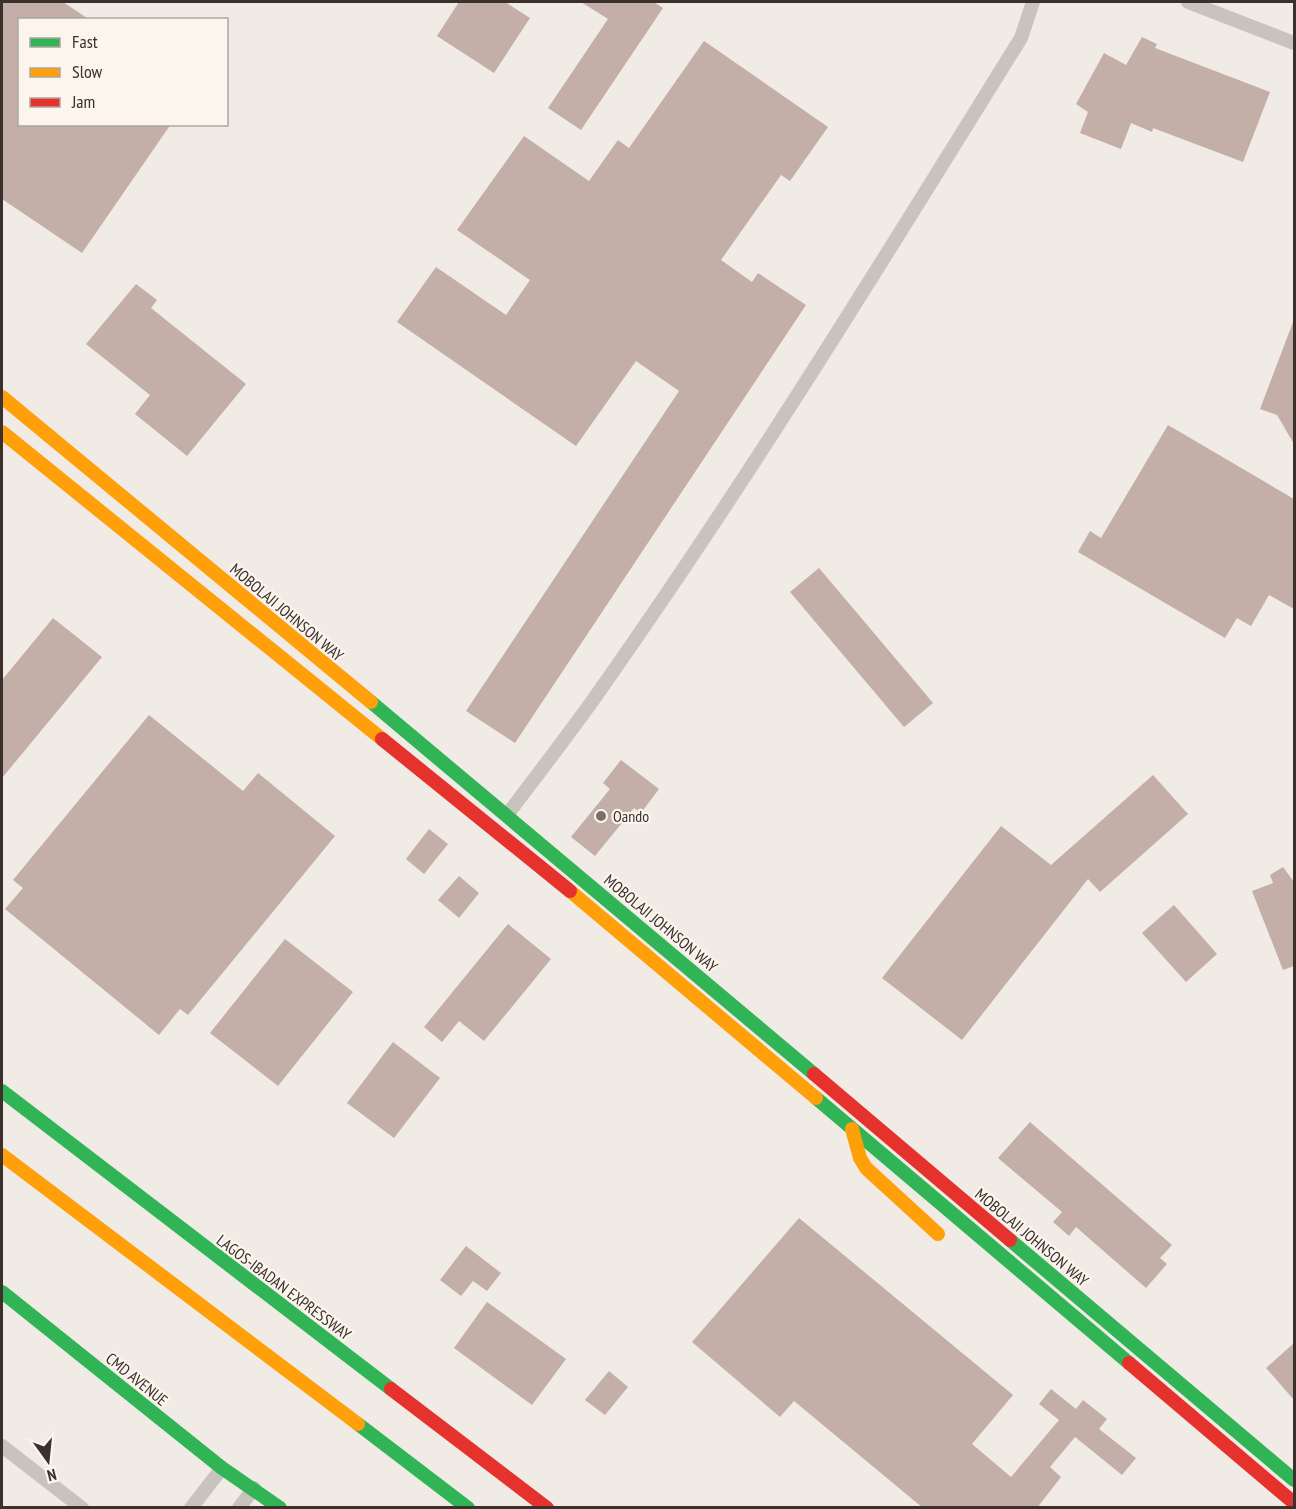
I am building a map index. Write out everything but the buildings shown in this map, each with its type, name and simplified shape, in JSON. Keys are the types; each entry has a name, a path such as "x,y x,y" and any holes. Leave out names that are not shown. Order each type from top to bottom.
{"main road":[{"name":"MOBOLAJI JOHNSON WAY","path":"2,398 507,815 1294,1480"},
{"name":"MOBOLAJI JOHNSON WAY","path":"2,432 600,915 1294,1503"},
{"name":"LAGOS-IBADAN EXPRESSWAY","path":"2,1091 547,1508"},
{"path":"852,1129 860,1158 866,1168 938,1234"},
{"path":"2,1155 468,1508"},
{"name":"CMD AVENUE","path":"2,1292 222,1468 280,1508"}],"street":[{"path":"507,815 604,684 705,535 856,304 1021,38 1033,2"},
{"path":"1188,2 1294,44"},
{"path":"2,1446 82,1508"},
{"path":"190,1508 222,1468"},
{"path":"239,1508 254,1488"}],"traffic: fast":[{"path":"371,702 814,1074"},
{"path":"2,1091 391,1389"},
{"path":"816,1098 1129,1363"},
{"path":"1010,1240 1294,1480"},
{"path":"2,1292 222,1468 280,1508"},
{"path":"358,1424 468,1508"}],"traffic: slow":[{"path":"2,397 371,702"},
{"path":"2,432 382,739"},
{"path":"570,891 816,1098"},
{"path":"852,1129 860,1158 866,1168 938,1234"},
{"path":"2,1155 358,1424"}],"traffic: jam":[{"path":"382,739 570,891"},
{"path":"814,1074 1010,1240"},
{"path":"1129,1363 1294,1503"},
{"path":"391,1389 547,1508"}],"place":[{"name":"Oando","path":"601,816"}]}
